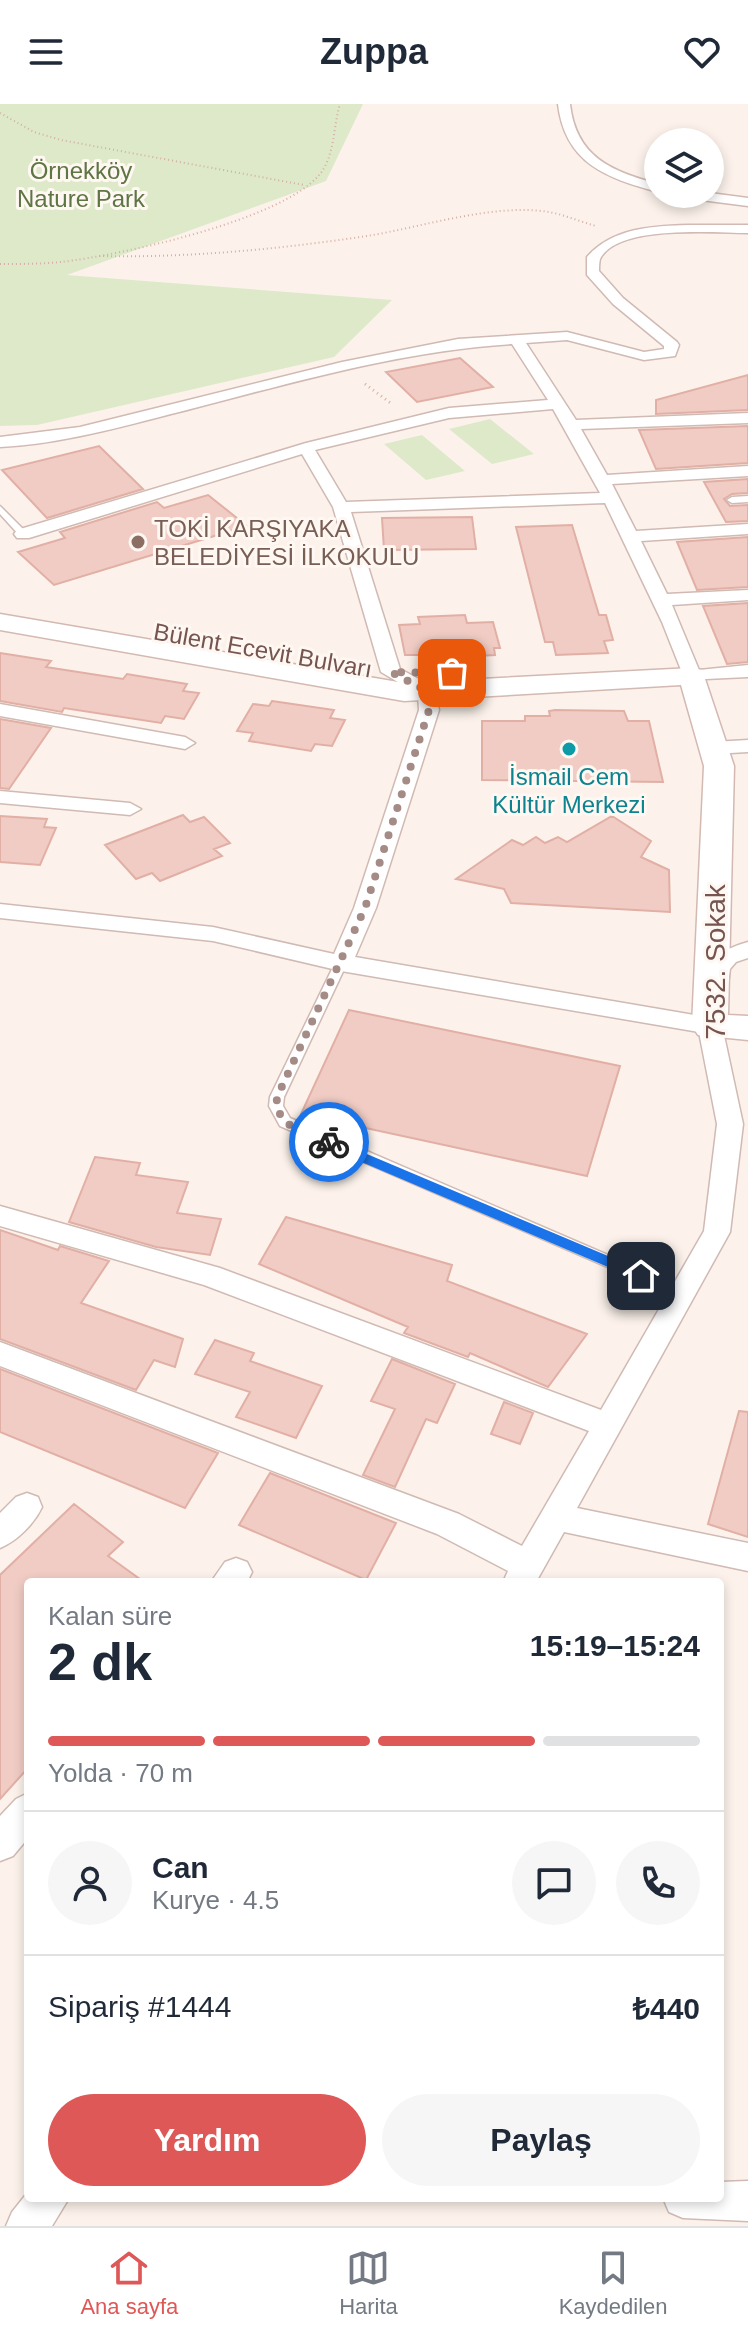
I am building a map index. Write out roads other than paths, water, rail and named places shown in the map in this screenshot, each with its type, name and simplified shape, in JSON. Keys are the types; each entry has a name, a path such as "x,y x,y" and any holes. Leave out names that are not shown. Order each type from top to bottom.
{"street":[{"path":"564,104 573,144 586,158 623,178 644,184"},
{"path":"724,199 748,202"},
{"path":"0,442 80,432 342,366 458,343 559,335 644,356 659,356 673,351 672,345 618,301 592,272 597,252 629,235 658,231 748,229"},
{"path":"516,339 573,425 613,498 684,649 692,676 748,671"},
{"path":"23,534 306,448 449,413 560,404"},
{"path":"573,425 748,418"},
{"path":"306,448 341,507 391,672 427,691 429,710 365,908 341,963"},
{"path":"603,480 748,471"},
{"path":"341,507 613,498"},
{"path":"631,536 748,529"},
{"path":"661,600 748,595"},
{"name":"Bülent Ecevit Bulvarı","path":"0,604 391,672 692,676"},
{"name":"Bülent Ecevit Bulvarı","path":"0,622 404,692 692,676"},
{"name":"7532. Sokak","path":"524,1574 717,1232 730,1124 710,1026 719,766 692,676"},
{"path":"0,710 185,743"},
{"path":"713,748 748,746"},
{"path":"0,797 130,809"},
{"path":"0,911 213,934 341,963 710,1026 748,1028"},
{"path":"710,1026 719,967 728,957 748,950"},
{"path":"0,1216 210,1276 609,1426"},
{"path":"0,1354 448,1524 524,1574"},
{"path":"0,1534 27,1507"},
{"path":"557,1517 748,1557"},
{"path":"0,1843 24,1816"},
{"path":"724,2202 748,2201"},
{"path":"26,2226 46,2202"}],"lane":[{"path":"732,500 748,499"},
{"path":"0,509 23,534"},
{"path":"341,963 277,1097 276,1106 285,1122 682,1293"}],"place":[{"name":"TOKİ KARŞIYAKA BELEDİYESİ İLKOKULU","path":"138,542"},
{"name":"İsmail Cem Kültür Merkezi","path":"569,749"}],"park label":[{"name":"Örnekköy Nature Park","path":"81,184"}]}
